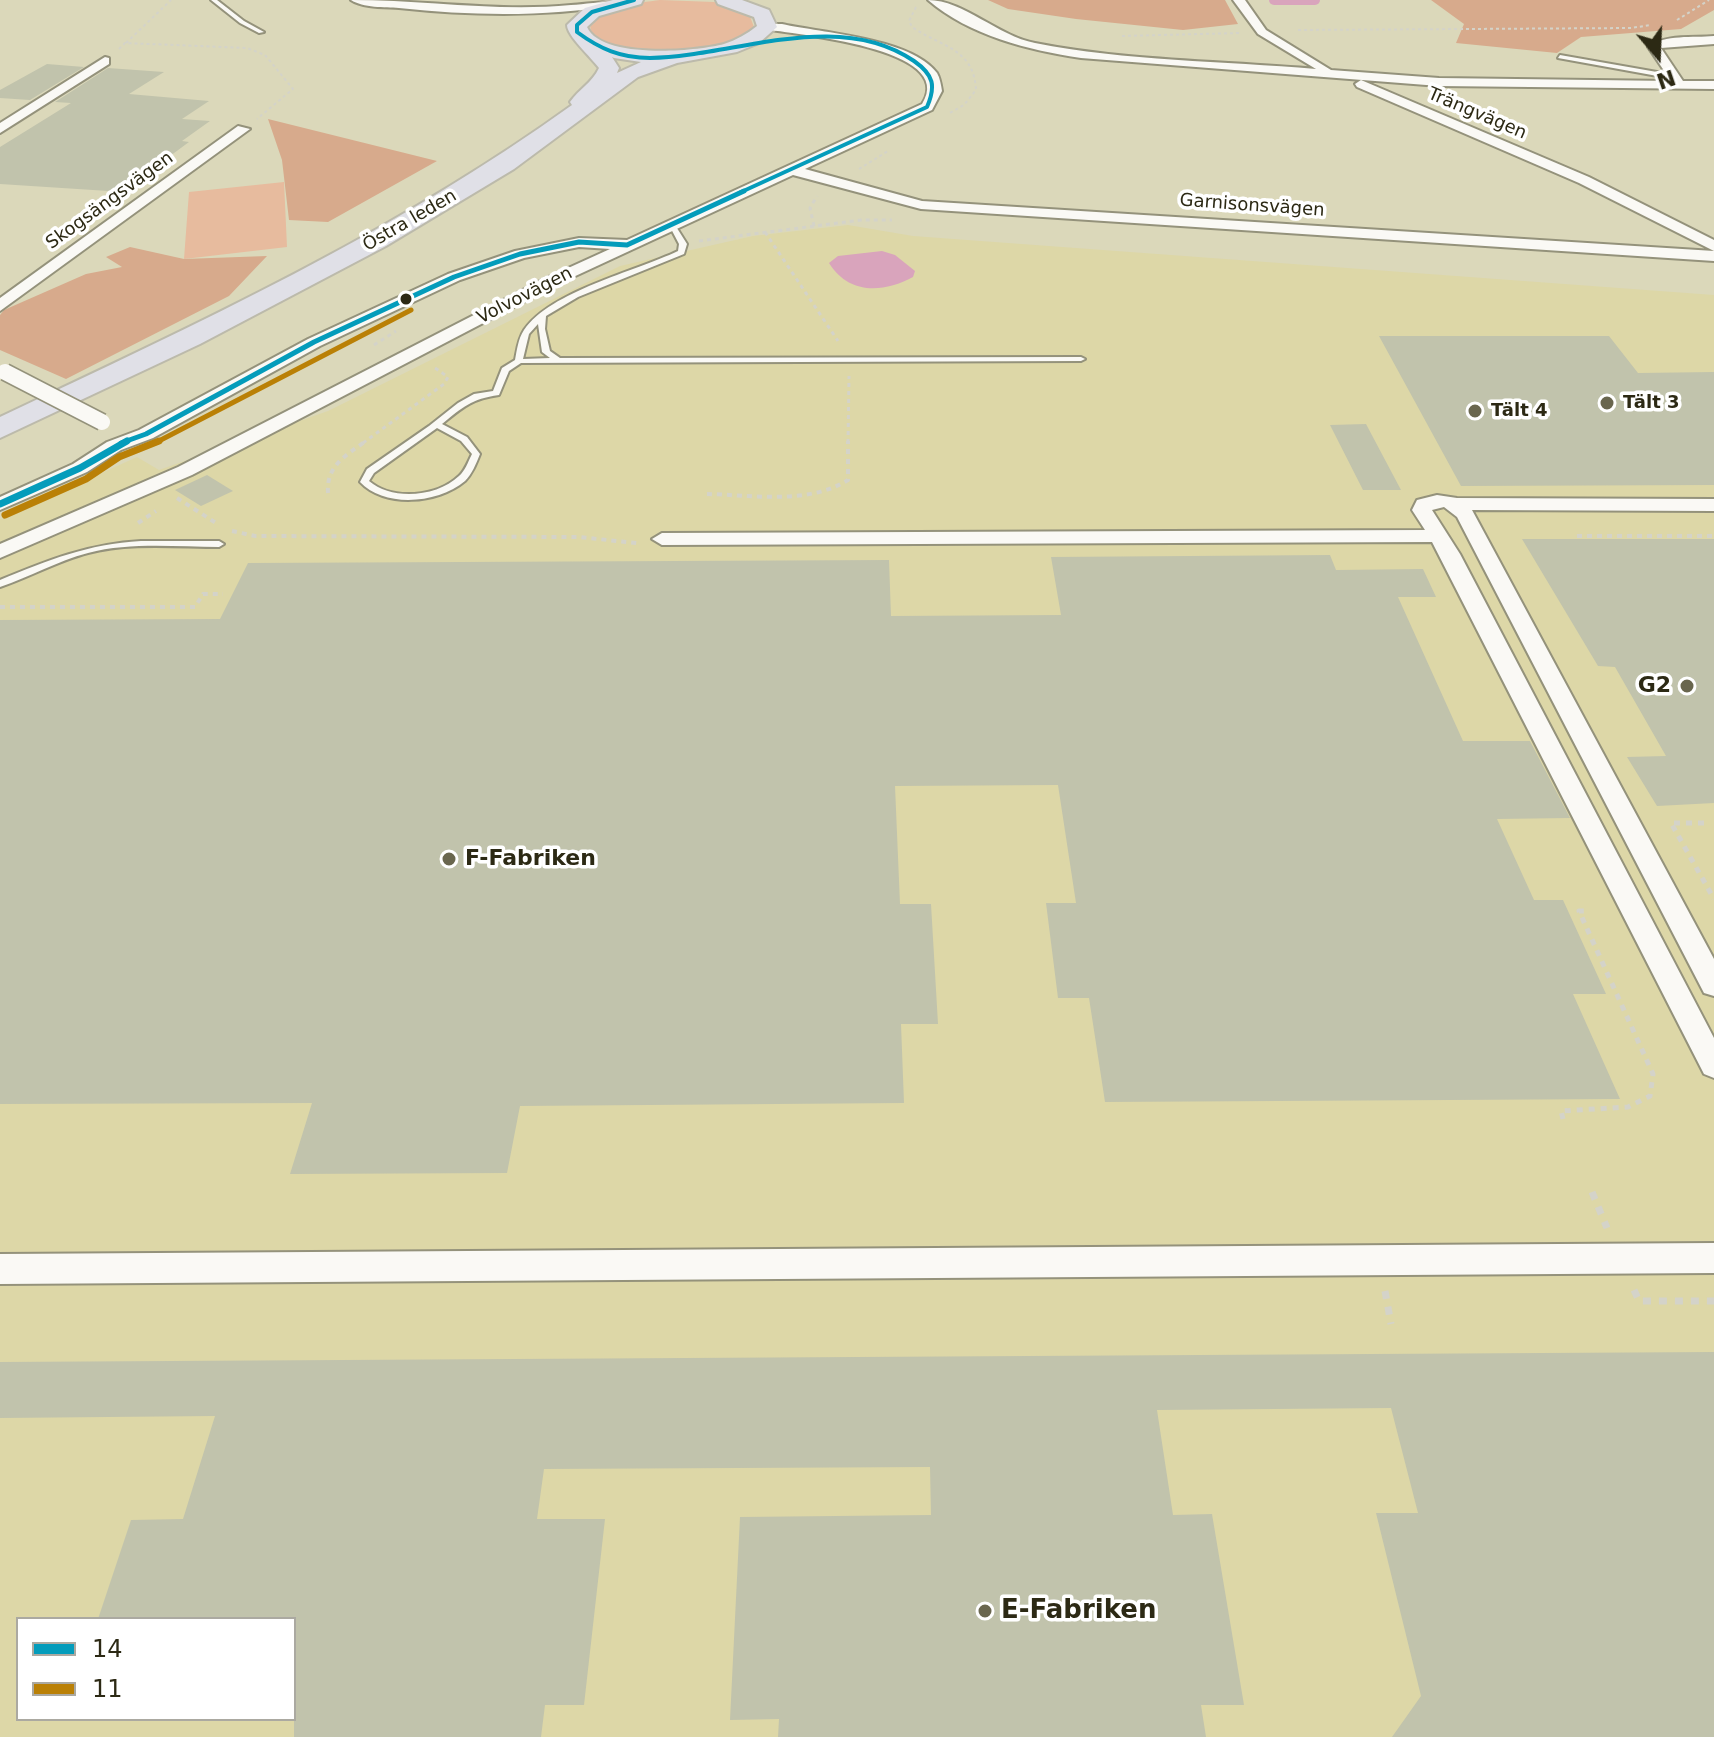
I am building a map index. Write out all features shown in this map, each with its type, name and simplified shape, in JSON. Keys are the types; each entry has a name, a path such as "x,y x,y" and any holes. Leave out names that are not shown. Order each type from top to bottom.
{"highway":[{"path":"629,1 592,12 584,35 628,54 676,56 738,47 752,41 767,27 762,14 733,1"},
{"name":"Östra leden","path":"131,365 404,218 571,110 602,83 609,68 584,35"},
{"name":"Östra leden","path":"0,429 257,304 410,222 506,164 631,73 676,56"}],"street":[{"path":"357,0 553,17 584,35"},
{"path":"934,0 996,34 1029,46 1081,54 1439,82 1676,81 1714,85"},
{"path":"514,12 587,8 629,1"},
{"name":"Trängvägen","path":"1240,2 1262,32 1313,64 1598,185 1650,209 1714,246"},
{"path":"767,27 782,27 837,39"},
{"path":"738,47 775,39 837,39"},
{"name":"Volvovägen","path":"0,552 185,471 318,400 627,245 927,107 936,91 934,77 914,60 891,49 837,39"},
{"path":"1676,81 1654,47 1664,43 1714,40"},
{"path":"0,129 105,61"},
{"name":"Skogsängsvägen","path":"0,306 243,129"},
{"name":"Garnisonsvägen","path":"792,170 921,205 1714,256"},
{"path":"0,504 80,468 114,446 146,434 301,351 435,285 549,247 585,240 610,240 627,245"},
{"path":"3,370 102,422 114,432 114,446"},
{"path":"1714,505 1455,504 1434,501 1424,504 1422,510 1440,536 1714,1066"},
{"path":"1455,504 1467,517 1714,985"},
{"path":"662,539 1440,536"},
{"path":"0,1269 1714,1258"}],"lane":[{"path":"214,0 242,22 261,32"},
{"path":"1560,57 1676,81"},
{"path":"519,361 526,332 542,314 621,276 681,252 683,244 672,225"},
{"path":"542,314 541,329 546,352 560,362"},
{"path":"436,425 466,438 472,446 476,454 463,478 432,493 386,495 371,490 364,482 370,471 436,425 453,408 470,398 496,393 505,370 519,361 1081,359"},
{"path":"0,584 48,563 95,549 152,544 219,544"}],"path":[{"path":"105,61 171,0"},
{"path":"1668,22 1680,20 1703,1 1709,0"},
{"path":"1111,37 1631,28 1656,24"},
{"path":"125,43 247,48 265,55 293,89 243,129"},
{"path":"693,242 814,226"},
{"path":"707,494 822,493 848,480 849,358 765,232"},
{"path":"328,493 327,478 336,463 444,384 448,377 432,367"},
{"path":"1577,536 1714,536"},
{"path":"0,607 195,607 203,594 223,594"},
{"path":"1704,823 1671,823 1714,899"},
{"path":"1563,1119 1561,1111 1628,1107 1650,1096 1653,1074 1579,911 1586,911"},
{"path":"1592,1192 1607,1228"},
{"path":"1632,1286 1639,1301 1714,1301"}],"shaded area":[{"path":"660,0 714,2 749,14 754,27 722,45 674,52 624,48 591,32 590,24 605,13 623,6"},
{"path":"988,0 1225,0 1238,24 1183,30 1008,9"},
{"path":"1431,0 1714,0 1714,10 1681,29 1581,37 1557,53 1456,43 1464,24"},
{"path":"268,119 437,161 328,222 289,220 282,160"},
{"path":"284,182 287,247 184,259 189,192"},
{"path":"848,225 913,236 1714,295 1714,1737 0,1737 0,519 137,457 159,470 328,411 620,266 753,236"},
{"path":"130,247 184,259 267,256 229,296 66,379 0,350 0,315 4,310 86,274 122,267 106,257"},
{"path":"882,251 895,255 915,271 913,277 890,286 867,288 846,281 829,263 838,256"}],"building":[{"path":"47,64 84,67 30,100 0,98 0,90"},
{"path":"108,68 164,72 129,94 209,101 182,119 210,121 182,141 189,142 170,156 173,157 124,192 0,184 0,147 71,103 55,102"},
{"path":"1379,336 1609,336 1638,373 1714,372 1714,485 1461,486"},
{"path":"1366,424 1401,490 1363,490 1330,425"},
{"path":"207,475 233,491 201,506 175,490"},
{"name":"G2","path":"1522,539 1714,539 1714,803 1657,806 1627,757 1666,756 1615,667 1598,666"},
{"name":"F-Fabriken","path":"1330,555 1336,570 1423,569 1436,597 1398,597 1463,741 1530,741 1570,818 1497,819 1534,900 1563,900 1606,994 1573,994 1620,1099 1105,1102 1089,998 1058,998 1046,903 1076,903 1058,785 895,786 900,904 931,904 938,1024 901,1024 904,1103 520,1106 507,1173 290,1174 312,1103 0,1104 0,620 220,619 248,563 889,560 891,616 1061,615 1051,557"},
{"path":"1714,1352 1714,1737 1392,1737 1421,1696 1376,1513 1418,1513 1391,1408 1157,1410 1173,1515 1212,1514 1244,1705 1201,1705 1206,1737 778,1737 779,1719 730,1720 740,1517 931,1515 930,1467 544,1469 537,1519 605,1519 584,1705 545,1705 541,1737 294,1737 296,1617 99,1617 131,1520 183,1519 215,1416 0,1418 0,1362"}],"waterway":[{"path":"1274,0 1315,0"}],"transit line":[{"name":"14","path":"0,504 80,468 114,446 146,434 314,342 454,277 520,254 579,242 627,245 927,107 934,90 929,74 905,55 859,41 822,37 785,38 649,58 622,55 598,47 577,32 577,25 592,12 634,0"},
{"name":"11","path":"5,515 86,479 119,457 152,445 283,374 411,310"}],"place":[{"name":"Tält 3","path":"1607,403"},
{"name":"Tält 4","path":"1475,411"},
{"name":"G2","path":"1687,686"},
{"name":"F-Fabriken","path":"449,859"},
{"name":"E-Fabriken","path":"985,1611"}]}
